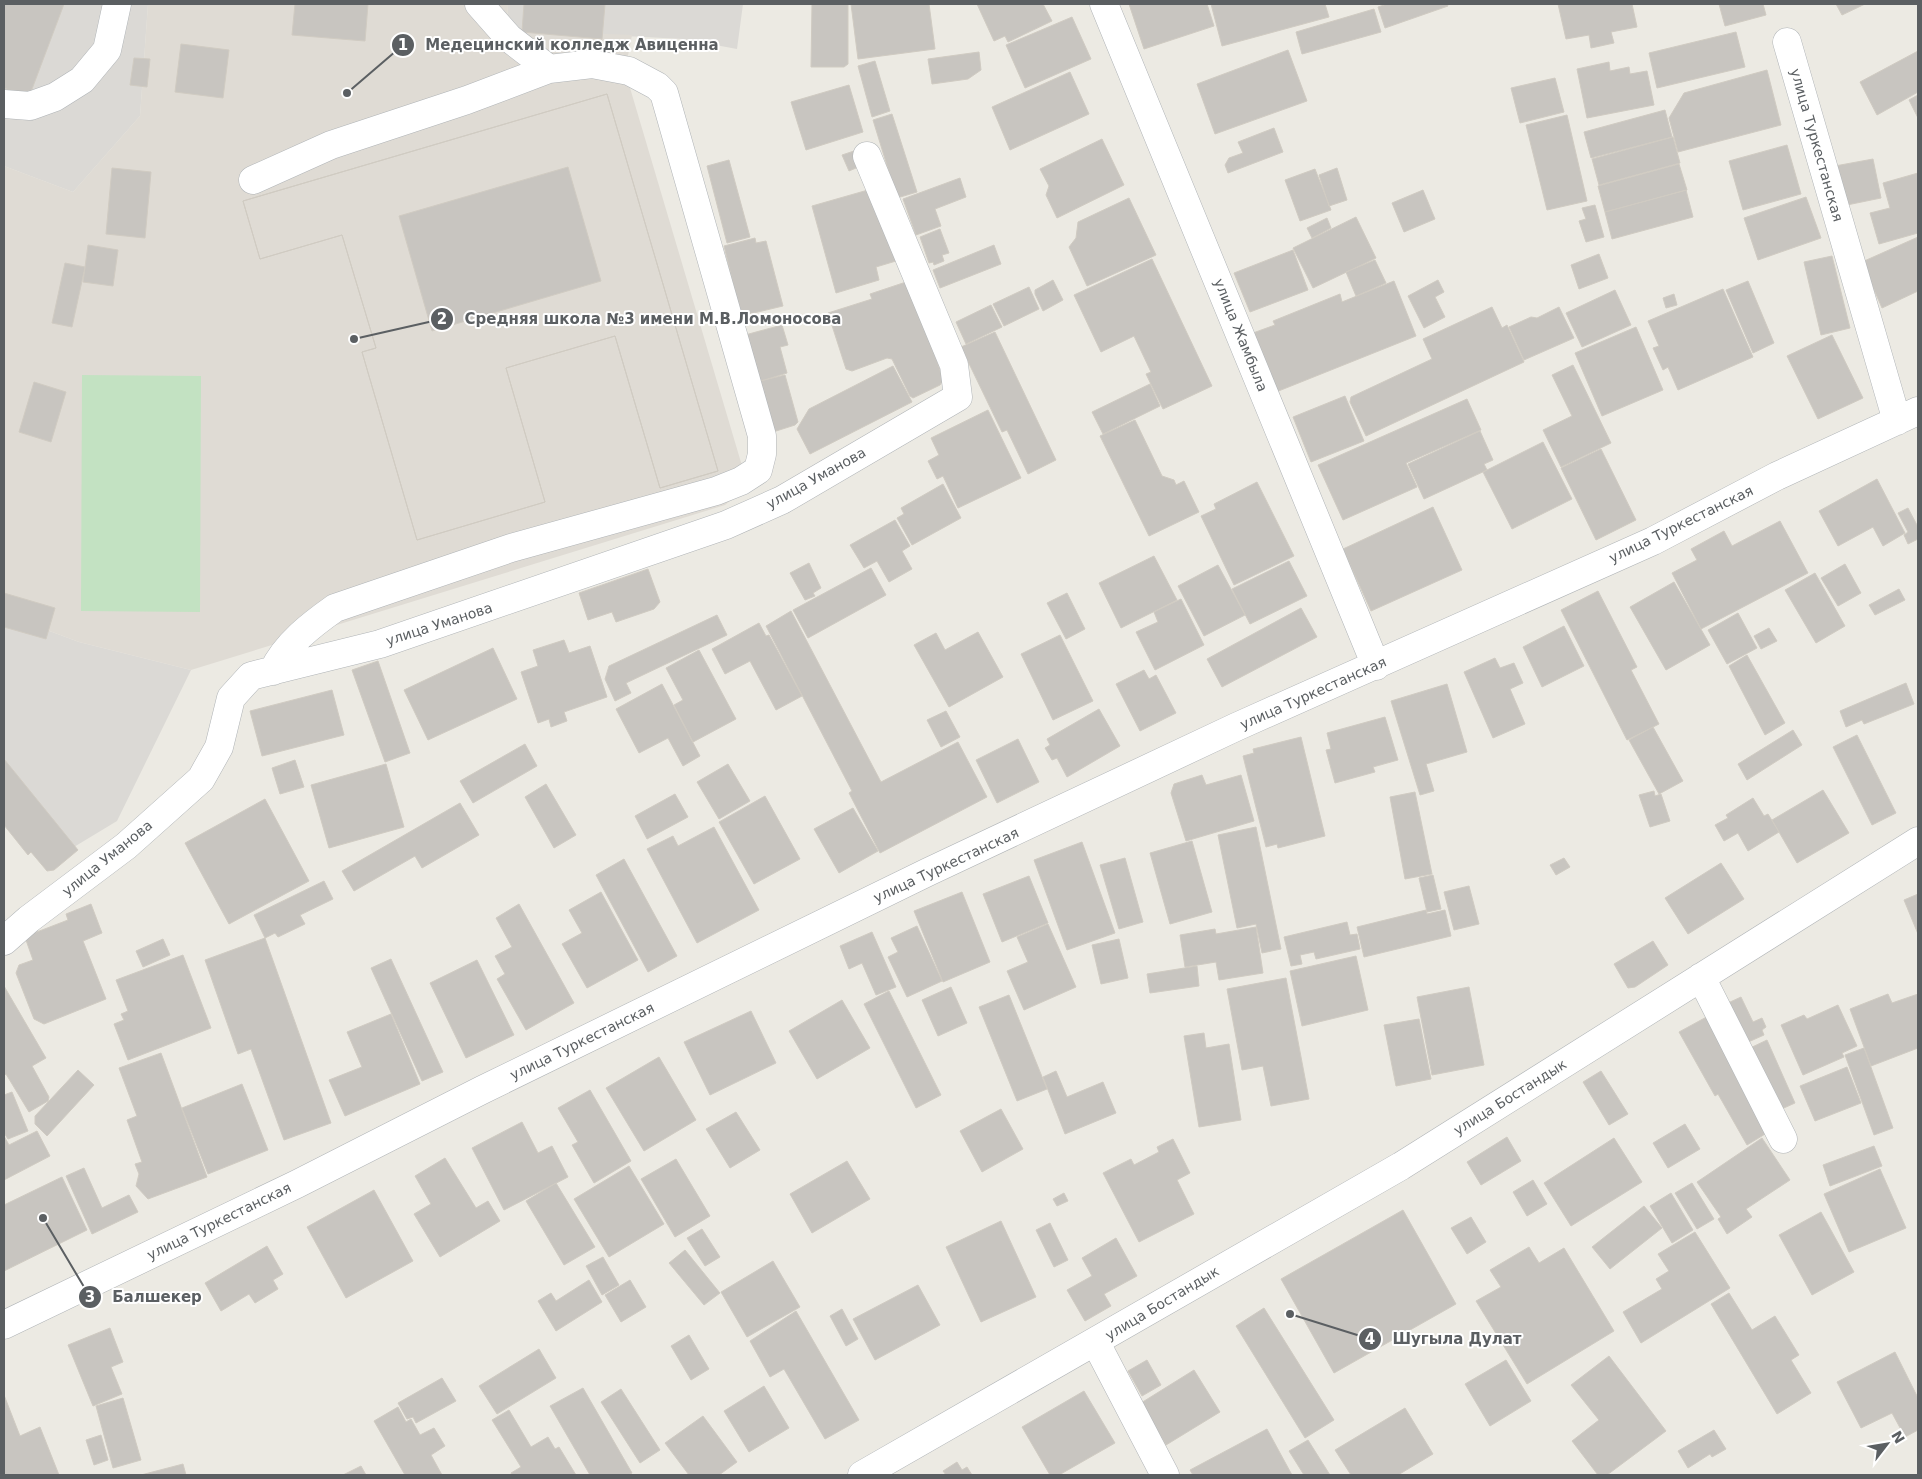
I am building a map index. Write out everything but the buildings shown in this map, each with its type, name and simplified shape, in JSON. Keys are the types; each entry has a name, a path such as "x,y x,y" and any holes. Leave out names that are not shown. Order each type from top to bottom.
{"street":[{"path":"4,104 30,106 55,97 82,80 107,50 117,4"},
{"path":"479,4 509,38 550,69"},
{"name":"улица Жамбыла","path":"1104,4 1376,666"},
{"name":"улица Туркестанская","path":"4,1325 297,1184 482,1090 928,872 1236,727 1376,666 1653,540 1777,476 1908,416 1787,42"},
{"path":"253,180 331,145 467,100 550,69 592,64 629,71 657,86 664,93 762,436 762,454 758,470 741,481 716,491 512,548 335,608 312,624 280,656 273,671"},
{"name":"улица Уманова","path":"4,941 29,919 126,846 202,779 219,747 232,698 251,676 380,644 726,525 782,500 958,397 954,365 867,156"},
{"name":"улица Бостандык","path":"862,1475 1096,1343 1262,1244 1401,1166 1918,841"},
{"path":"1701,977 1783,1139"},
{"name":"улица Бостандык","path":"1096,1343 1165,1475"}],"shaded area":[{"path":"4,4 148,4 140,116 73,192 4,166"},
{"path":"148,4 508,4 507,30 632,35 625,71 748,486 725,505 191,670 79,642 4,614 4,166 73,192 140,116"},
{"path":"508,4 743,4 737,49 683,39 507,30"},
{"path":"4,614 79,642 191,670 117,821 69,850 4,765"}],"green space":[{"path":"82,375 201,376 200,612 81,611"}],"place":[{"name":"Медецинский колледж Авиценна","path":"347,93"},
{"name":"Средняя школа №3 имени М.В.Ломоносова","path":"354,339"},
{"name":"Балшекер","path":"43,1218"},
{"name":"Шугыла Дулат","path":"1290,1314"}]}
